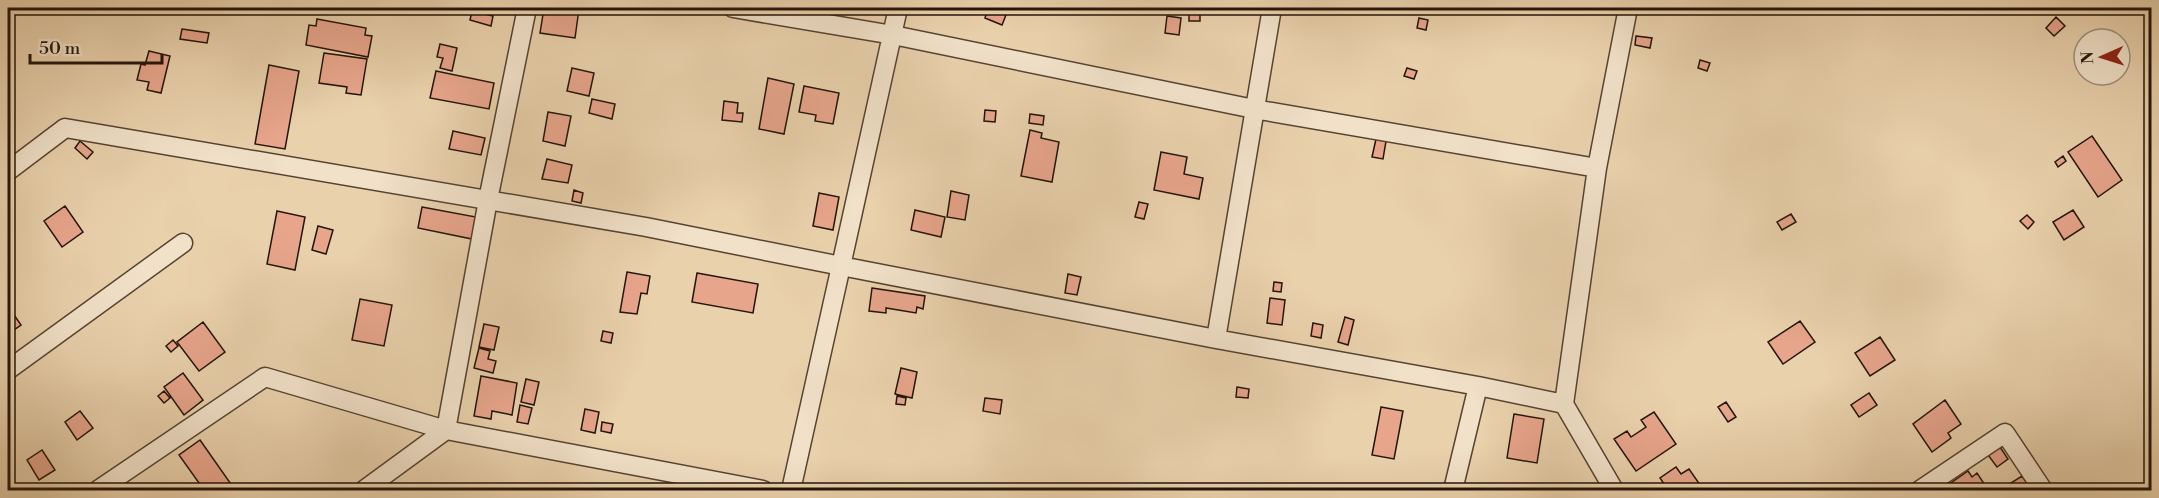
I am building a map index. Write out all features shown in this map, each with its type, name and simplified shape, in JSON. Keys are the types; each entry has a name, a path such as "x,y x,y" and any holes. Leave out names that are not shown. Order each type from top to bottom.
{"street":[{"path":"364,490 446,430 488,200 527,8"},
{"path":"733,8 892,35 1254,109 1597,168"},
{"path":"791,490 898,8"},
{"path":"1216,339 1272,8"},
{"path":"1614,490 1564,404 1597,168 1628,8"},
{"path":"8,171 65,128 646,226 1216,339 1478,386 1564,404"},
{"path":"8,370 183,243"},
{"path":"98,490 265,377 446,430 763,490"},
{"path":"1453,490 1478,386"},
{"path":"1920,490 2005,433 2043,490"}],"building":[{"path":"496,8 513,8 512,14 495,11"},
{"path":"544,8 579,9 575,38 540,33"},
{"path":"988,8 1006,15 1002,25 985,18"},
{"path":"1189,9 1200,9 1200,21 1189,21"},
{"path":"472,11 493,16 491,26 470,20"},
{"path":"1167,16 1181,18 1179,35 1165,33"},
{"path":"2056,17 2065,26 2054,36 2046,28"},
{"path":"1419,18 1428,20 1426,30 1417,28"},
{"path":"317,19 366,28 365,35 372,36 368,57 306,45 309,25 316,26"},
{"path":"182,29 209,33 207,43 180,39"},
{"path":"1636,36 1652,38 1650,48 1635,45"},
{"path":"440,44 457,48 452,71 440,68 443,58 437,57"},
{"path":"149,51 170,56 161,93 147,90 149,82 137,80 141,64 145,65"},
{"path":"324,53 367,59 361,95 346,93 347,87 319,83"},
{"path":"1700,60 1710,63 1707,71 1698,68"},
{"path":"269,65 299,71 285,149 255,144"},
{"path":"572,68 594,73 589,96 567,91"},
{"path":"1407,68 1417,71 1414,79 1404,76"},
{"path":"436,71 494,83 489,109 430,98"},
{"path":"768,78 794,84 784,134 759,129"},
{"path":"804,86 839,93 833,124 815,121 816,115 799,112"},
{"path":"592,99 615,104 612,119 589,113"},
{"path":"724,101 738,103 737,113 743,113 742,122 722,120"},
{"path":"985,110 996,111 995,122 984,121"},
{"path":"548,112 571,116 565,146 543,141"},
{"path":"1030,114 1044,116 1043,125 1029,123"},
{"path":"1030,130 1042,133 1041,138 1059,142 1052,182 1021,176"},
{"path":"453,131 485,138 481,155 449,149"},
{"path":"2092,136 2122,180 2098,197 2068,152"},
{"path":"1376,139 1386,141 1383,159 1372,157"},
{"path":"80,141 93,152 87,159 75,148"},
{"path":"1161,152 1187,157 1184,174 1203,178 1199,199 1154,190"},
{"path":"2063,156 2066,161 2058,167 2055,162"},
{"path":"547,159 572,165 568,183 542,179"},
{"path":"574,190 583,193 581,203 572,201"},
{"path":"951,191 969,195 965,220 947,217"},
{"path":"819,193 839,197 833,230 813,226"},
{"path":"1139,202 1148,204 1144,219 1135,217"},
{"path":"65,206 83,232 62,247 44,221"},
{"path":"422,207 476,217 472,239 418,228"},
{"path":"915,210 945,217 941,237 911,230"},
{"path":"2073,210 2084,227 2064,240 2053,222"},
{"path":"277,211 305,217 295,270 267,264"},
{"path":"1791,214 1796,222 1782,230 1777,222"},
{"path":"2027,215 2034,222 2028,229 2020,221"},
{"path":"318,226 333,230 326,254 312,250"},
{"path":"627,272 650,276 647,294 641,293 637,314 620,312"},
{"path":"697,273 758,284 753,313 692,302"},
{"path":"1068,274 1081,277 1077,295 1065,293"},
{"path":"1274,282 1282,283 1281,292 1273,291"},
{"path":"872,288 925,296 923,309 917,307 916,313 886,308 886,313 869,311"},
{"path":"1270,298 1285,300 1282,325 1267,323"},
{"path":"360,299 392,305 384,346 352,340"},
{"path":"8,306 21,325 8,334"},
{"path":"1345,317 1354,320 1348,345 1338,342"},
{"path":"1800,321 1815,342 1783,364 1768,342"},
{"path":"203,322 225,352 199,371 177,342"},
{"path":"1313,323 1323,325 1321,338 1311,336"},
{"path":"484,324 499,327 494,350 479,347"},
{"path":"603,331 613,333 611,343 601,341"},
{"path":"1880,337 1895,360 1870,376 1855,353"},
{"path":"173,340 178,346 171,352 166,346"},
{"path":"479,348 490,351 488,359 496,361 493,373 474,368"},
{"path":"901,368 917,372 912,398 895,394"},
{"path":"183,373 203,400 184,415 164,387"},
{"path":"481,376 517,383 512,415 492,411 491,419 474,416"},
{"path":"526,379 539,382 534,405 521,402"},
{"path":"1237,387 1249,389 1248,398 1236,397"},
{"path":"164,391 170,398 164,403 158,396"},
{"path":"1869,393 1877,405 1859,417 1851,405"},
{"path":"897,396 906,398 905,405 896,404"},
{"path":"985,398 1002,400 1000,414 983,411"},
{"path":"1945,400 1961,424 1948,433 1951,438 1932,452 1913,424"},
{"path":"1726,402 1736,417 1728,422 1718,407"},
{"path":"520,405 532,408 528,424 517,422"},
{"path":"1381,407 1403,411 1394,459 1372,455"},
{"path":"585,409 599,412 595,433 581,430"},
{"path":"80,411 93,428 77,440 65,422"},
{"path":"1654,412 1676,444 1636,471 1614,439 1627,431 1631,437 1646,427 1641,420"},
{"path":"1514,414 1544,419 1537,463 1507,458"},
{"path":"602,422 613,424 611,433 601,431"},
{"path":"200,440 233,487 228,490 204,490 179,455"},
{"path":"2000,447 2008,459 1997,467 1988,455"},
{"path":"42,450 55,470 39,480 27,460"},
{"path":"1676,467 1681,474 1689,469 1703,489 1668,490 1660,478"},
{"path":"1968,471 1972,477 1977,473 1987,488 1984,490 1951,490 1948,485"},
{"path":"2022,476 2032,490 2004,490 2003,488"}]}
